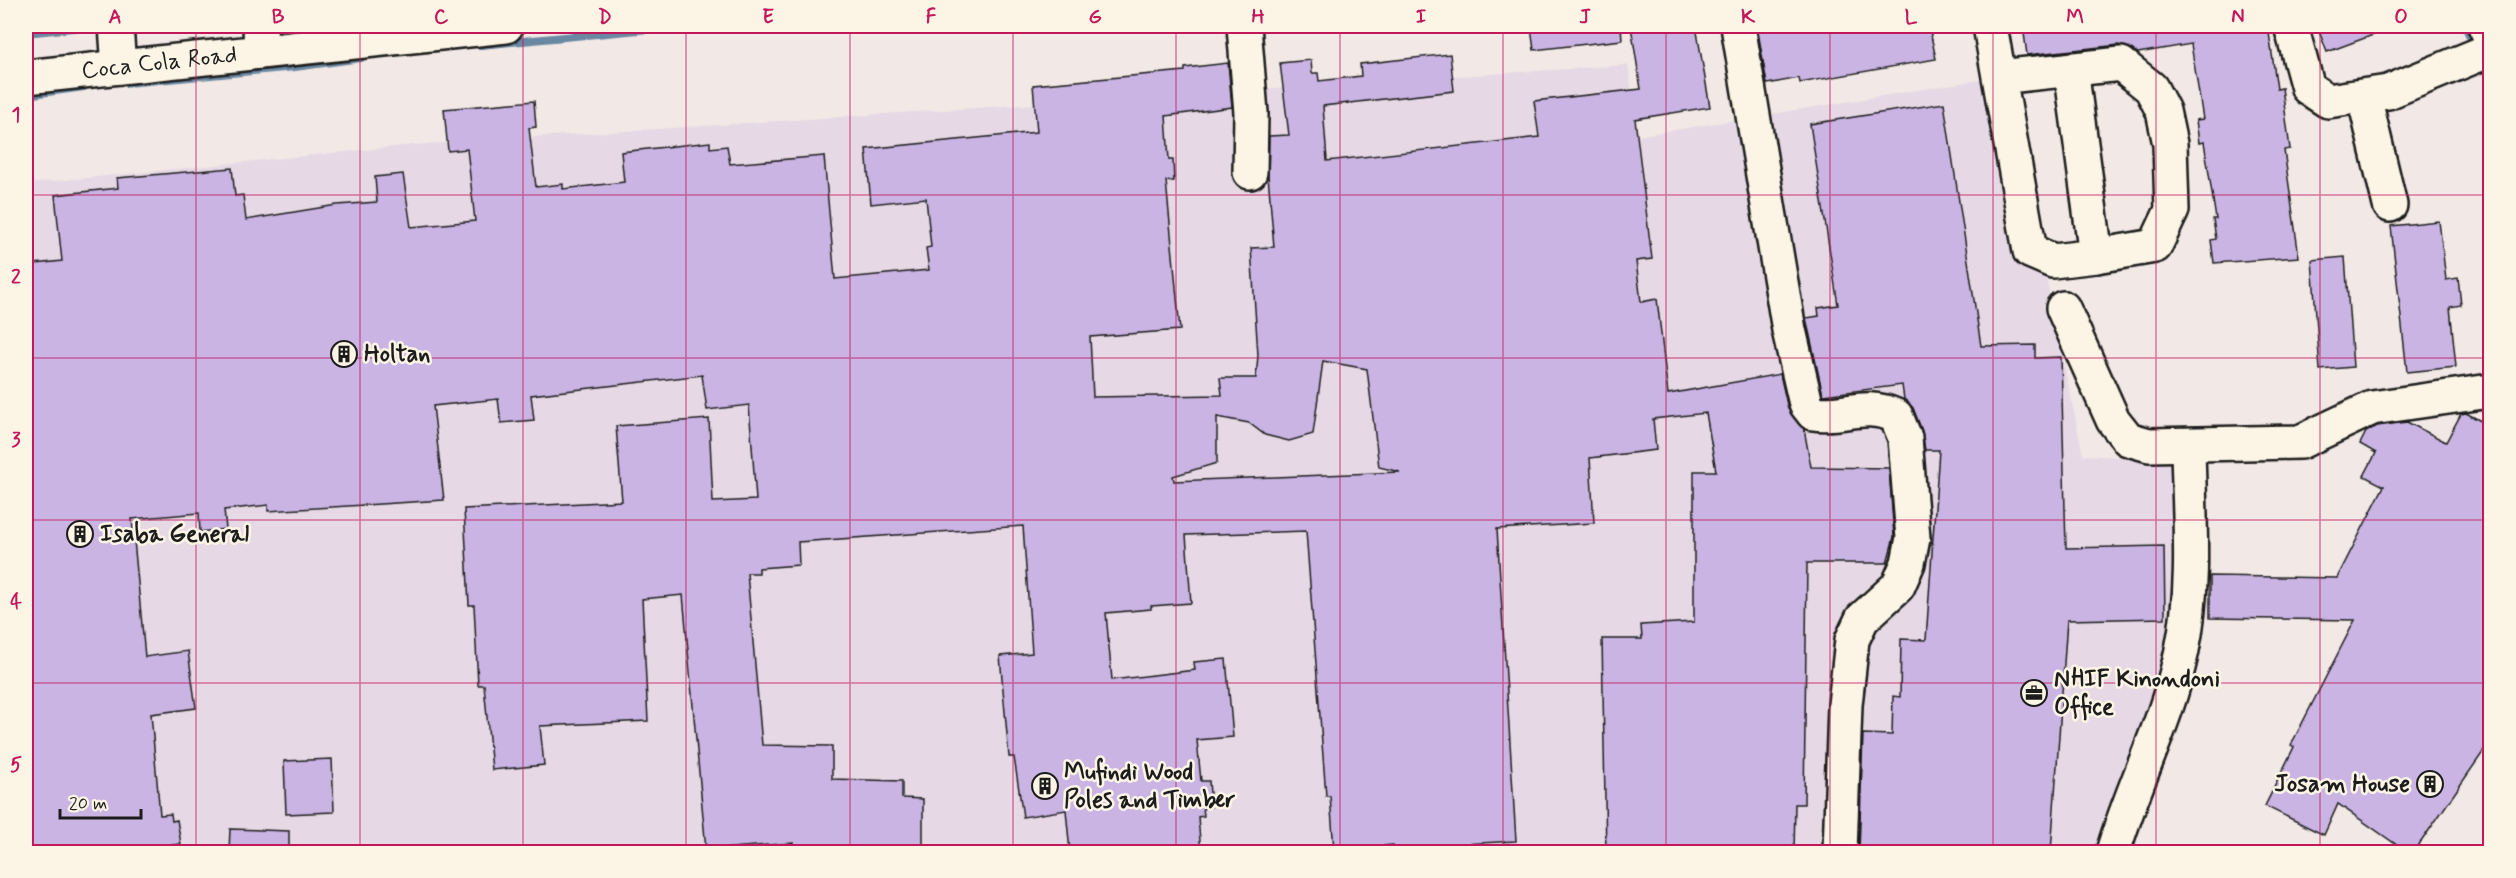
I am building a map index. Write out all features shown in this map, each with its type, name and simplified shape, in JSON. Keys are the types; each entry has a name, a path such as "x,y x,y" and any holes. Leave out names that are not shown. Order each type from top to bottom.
{"main road":[{"path":"116,26 119,67"},
{"name":"Coca Cola Road","path":"26,77 119,67 260,39 506,26"},
{"path":"1244,26 1251,113 1250,172"},
{"path":"1738,26 1789,330 1806,404 1813,413 1824,415 1868,408 1882,410 1896,416 1905,438 1913,538 1908,563 1898,586 1862,619 1852,640 1845,705 1840,852"},
{"path":"1990,26 1999,77 2030,251 2054,261 2155,246 2172,210 2170,144 2163,111 2151,88 2121,64 1999,77"},
{"path":"2291,26 2308,88 2328,101 2388,92 2490,50"},
{"path":"2485,26 2490,36"},
{"path":"2071,69 2096,256"},
{"path":"2364,96 2390,205"},
{"path":"2063,308 2113,420 2128,439 2149,445 2300,442 2372,408 2490,391"},
{"path":"2113,852 2172,689 2182,651 2188,614 2190,574 2188,446"}],"shaded area":[{"path":"1628,65 1638,136 1985,79 2046,278 2083,455 2179,461 2176,620 2145,771 2136,852 26,852 26,184 414,145"}],"building":[{"path":"1621,26 1622,40 1534,50 1531,28"},
{"path":"1631,26 1696,26 1710,107 1635,119 1652,259 1636,261 1641,302 1657,299 1668,394 1780,374 1788,409 1804,429 1811,467 1889,468 1894,537 1887,563 1807,563 1804,804 1795,804 1794,852 1606,852 1602,639 1642,639 1641,625 1694,622 1694,471 1716,471 1706,413 1653,419 1656,450 1590,458 1594,523 1497,529 1516,841 1463,844 1464,852 1396,852 1393,845 1334,850 1330,796 1326,796 1306,531 1186,535 1191,603 1106,613 1112,680 1195,670 1194,662 1226,659 1233,737 1197,740 1201,781 1209,781 1211,807 1203,808 1204,816 1198,817 1201,852 1070,852 1066,810 1023,817 1014,757 1009,757 1000,656 1032,653 1023,526 798,542 799,565 759,568 759,573 747,573 762,745 832,746 832,779 902,781 902,798 923,799 923,852 793,852 793,843 706,850 683,595 642,599 648,721 540,726 544,765 492,770 484,685 478,685 474,605 469,605 464,509 622,501 616,426 709,419 713,502 756,500 749,405 707,410 702,375 531,395 534,420 501,423 498,399 433,406 444,500 268,511 268,505 224,510 226,529 200,532 199,513 132,519 145,657 188,651 196,708 151,714 160,815 171,814 172,821 177,820 181,844 105,852 26,852 26,265 62,261 55,195 118,188 117,178 232,168 235,196 243,195 246,220 337,205 377,202 375,177 403,174 411,227 475,221 467,149 448,151 444,109 534,101 536,127 529,128 536,187 563,184 563,189 624,182 621,152 710,142 710,148 727,146 730,164 824,156 835,279 929,270 926,248 931,247 926,198 871,204 866,149 1037,132 1033,85 1185,71 1185,68 1228,63 1232,107 1166,116 1169,160 1173,160 1174,181 1166,181 1180,330 1090,337 1093,397 1222,395 1220,378 1256,378 1258,355 1251,248 1274,247 1268,175 1269,136 1289,135 1280,63 1311,60 1312,73 1318,73 1319,81 1361,76 1360,64 1450,54 1454,91 1323,106 1327,161 1539,137 1534,101 1641,89","holes":["1323,361 1367,369 1379,467 1400,472 1174,481 1173,476 1217,463 1217,417 1249,423 1265,435 1289,441 1313,434"]},
{"path":"1757,26 1929,26 1936,59 1800,83 1799,78 1767,84"},
{"path":"2023,26 2268,26 2277,89 2282,88 2290,149 2284,150 2299,257 2214,263 2211,240 2216,239 2213,219 2216,219 2204,142 2199,143 2196,120 2203,119 2191,44 2138,53 2119,45 2027,55"},
{"path":"2317,26 2392,26 2392,28 2327,52"},
{"path":"1944,103 1981,346 2035,345 2035,358 2061,357 2066,548 2164,546 2165,618 2067,620 2051,852 1859,852 1863,734 1892,735 1893,696 1900,697 1901,639 1926,640 1939,450 1925,450 1922,431 1913,408 1904,399 1902,385 1823,395 1806,318 1819,316 1818,308 1838,305 1810,124"},
{"path":"2439,221 2446,280 2458,278 2461,305 2450,307 2456,367 2407,372 2391,226"},
{"path":"2345,257 2353,367 2320,370 2312,260"},
{"path":"2466,413 2490,426 2490,742 2414,852 2407,852 2338,804 2324,835 2265,806 2294,747 2291,745 2355,620 2210,618 2210,576 2337,578 2384,486 2364,476 2376,453 2360,444 2366,432 2377,426 2407,422 2446,442 2461,414"},
{"path":"332,759 334,812 286,814 284,761"},
{"path":"230,829 289,831 289,852 229,852"}],"waterway":[{"path":"26,33 91,26"},
{"path":"481,45 681,26"},
{"path":"2465,26 2476,49"},
{"path":"127,83 295,67 361,58"},
{"path":"2482,61 2490,80"},
{"path":"26,95 84,87"}],"place":[{"name":"Holtan","path":"344,354"},
{"name":"Isaba General","path":"80,534"},
{"name":"NHIF Kinondoni Office","path":"2034,693"},
{"name":"Josam House","path":"2430,784"},
{"name":"Mufindi Wood Poles and Timber","path":"1045,786"}]}
